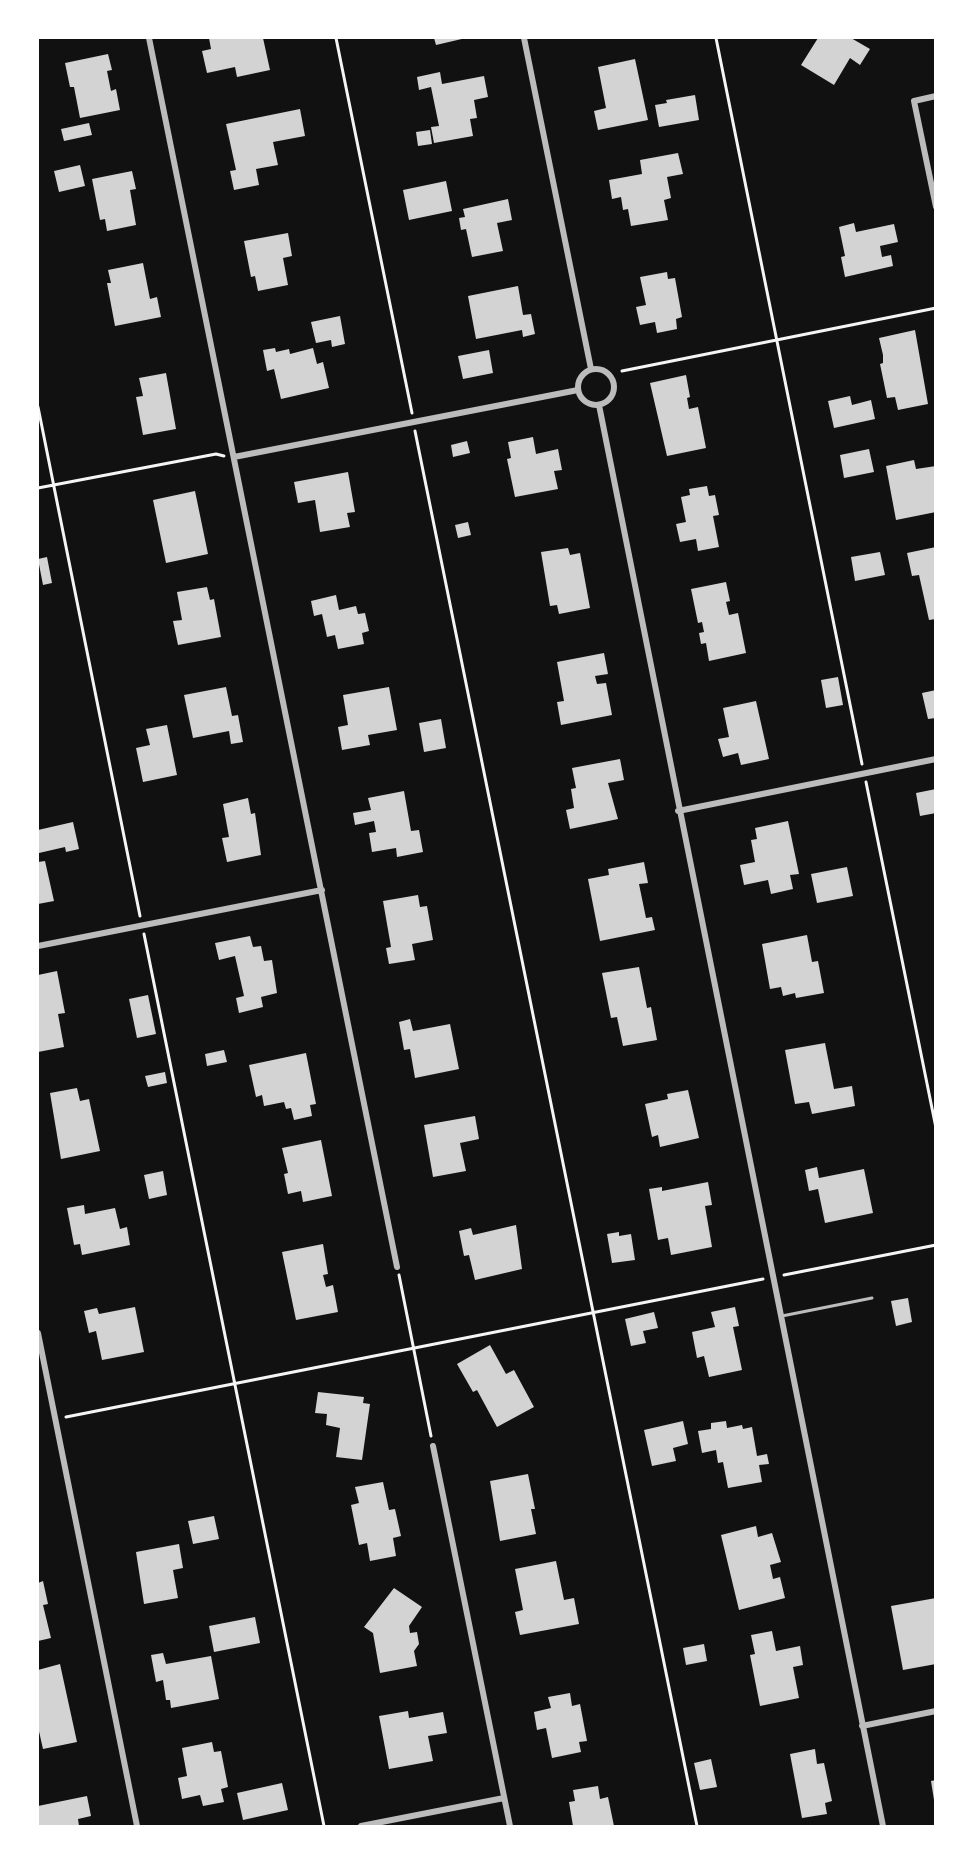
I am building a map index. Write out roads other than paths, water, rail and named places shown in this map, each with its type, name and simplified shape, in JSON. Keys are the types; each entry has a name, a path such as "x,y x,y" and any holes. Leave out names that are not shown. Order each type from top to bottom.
{"street":[{"path":"149,38 397,1267"},
{"path":"524,38 591,369"},
{"path":"936,96 914,101 936,207"},
{"path":"591,369 608,373 614,383 609,399 598,405 585,401 578,390 579,379 591,369"},
{"path":"234,458 578,390"},
{"path":"598,405 883,1827"},
{"path":"678,811 936,759"},
{"path":"38,946 322,890"},
{"path":"38,1333 137,1827"},
{"path":"434,1446 510,1827"},
{"path":"862,1726 936,1711"},
{"path":"361,1827 504,1798"}],"lane":[{"path":"780,1317 872,1298"}]}
